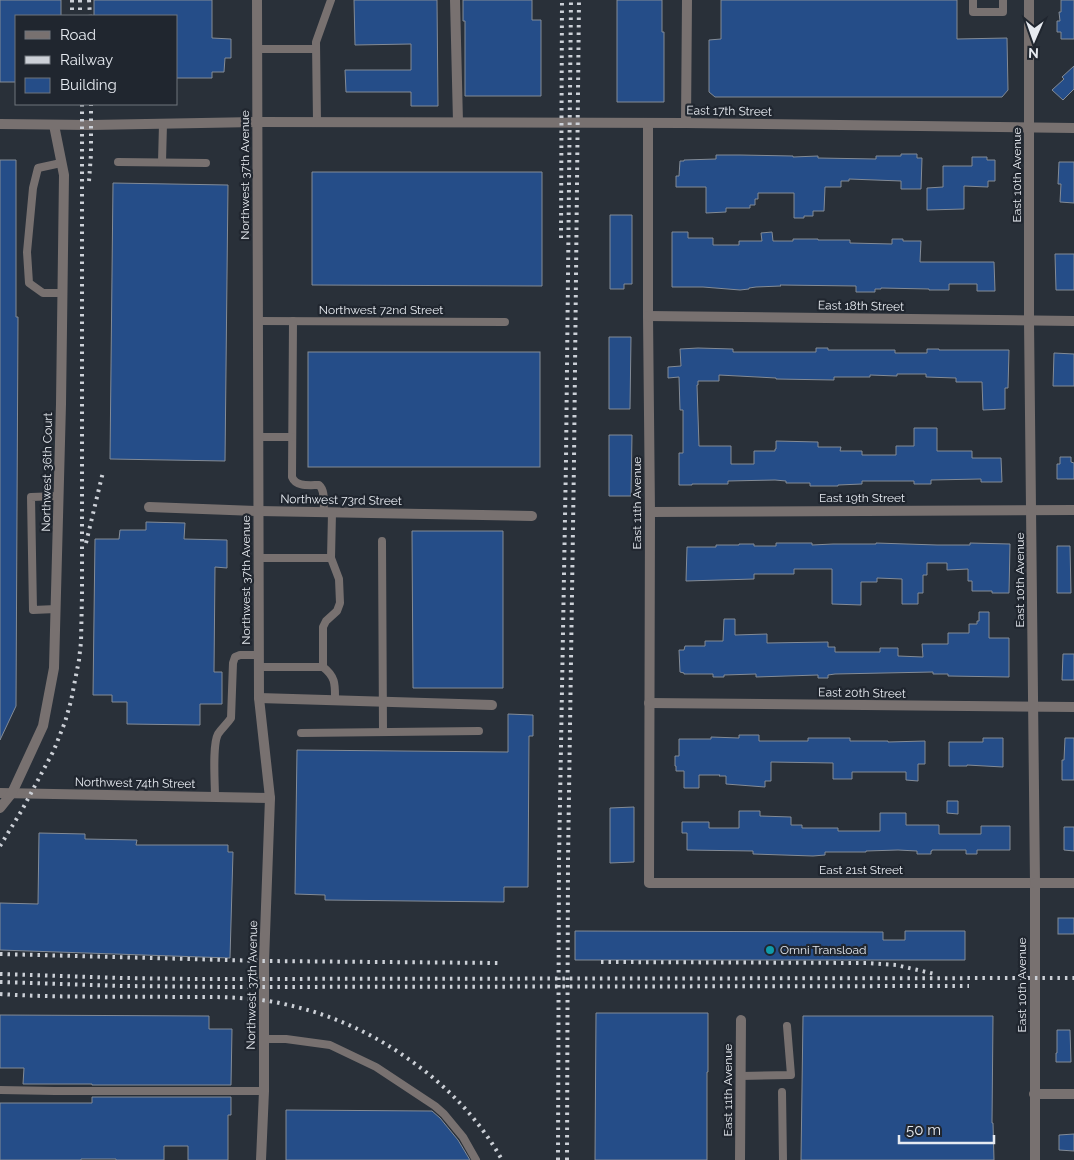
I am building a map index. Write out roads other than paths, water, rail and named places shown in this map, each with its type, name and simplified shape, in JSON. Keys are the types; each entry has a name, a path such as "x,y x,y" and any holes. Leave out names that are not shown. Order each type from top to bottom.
{"street":[{"name":"Northwest 37th Avenue","path":"257,0 259,698 270,798 264,961 264,1091 261,1160"},
{"path":"455,0 458,122"},
{"path":"686,123 687,0"},
{"name":"East 10th Avenue","path":"1029,0 1029,321 1035,883 1035,1160"},
{"name":"East 17th Street","path":"0,124 458,122 1074,128"},
{"name":"East 11th Avenue","path":"648,124 649,883"},
{"name":"Northwest 36th Court","path":"0,808 12,793 44,726 54,668 59,496 64,175 54,125"},
{"name":"East 18th Street","path":"648,316 1074,320"},
{"name":"Northwest 73rd Street","path":"150,508 258,512 532,516"},
{"name":"East 19th Street","path":"650,512 1074,510"},
{"path":"259,698 492,705"},
{"name":"East 20th Street","path":"649,703 1074,707"},
{"name":"Northwest 74th Street","path":"0,793 270,798"},
{"name":"East 21st Street","path":"649,883 1074,883"},
{"name":"East 11th Avenue","path":"740,1160 741,1020"},
{"path":"1034,1094 1074,1094"}],"lane":[{"path":"317,122 316,42 331,0"},
{"path":"973,0 974,12 1002,12 1003,0"},
{"path":"257,49 316,49"},
{"path":"162,162 163,124"},
{"path":"118,162 206,163"},
{"path":"62,163 38,168 33,188 27,252 29,282 43,293 62,293"},
{"name":"Northwest 72nd Street","path":"258,321 505,322"},
{"path":"293,321 292,477 297,484 319,485 322,487 328,513 332,558 339,580 340,603 337,611 322,627 324,667"},
{"path":"258,437 292,437"},
{"path":"56,610 33,610 31,497 59,496"},
{"path":"382,541 383,732"},
{"path":"259,558 332,558"},
{"path":"215,797 215,744 218,734 226,726 230,718 233,663 235,657 240,655 259,655"},
{"path":"259,668 324,667 330,672 335,682 335,700"},
{"path":"301,733 479,731"},
{"path":"741,1076 791,1075 787,1026"},
{"path":"264,1039 286,1039 330,1044 376,1066 444,1114 463,1137 476,1160"},
{"path":"0,1090 55,1092 264,1091"},
{"path":"782,1092 783,1160"}],"railway":[{"path":"72,0 72,15"},
{"path":"80,0 80,15"},
{"path":"89,0 90,15"},
{"path":"561,238 562,0"},
{"path":"558,1160 559,860 571,0"},
{"path":"567,1160 568,860 579,0"},
{"path":"0,846 22,810 54,750 71,701 81,642 82,105"},
{"path":"89,181 91,105"},
{"path":"86,543 103,472"},
{"path":"0,954 264,961 498,963"},
{"path":"601,962 867,963 896,965 935,974"},
{"path":"0,974 194,979 1074,978"},
{"path":"0,982 230,987 969,986"},
{"path":"0,994 244,998 271,1001 319,1013 352,1026 384,1043 440,1083 474,1119 502,1160"}],"place":[{"name":"Omni Transload","path":"770,950"}]}
